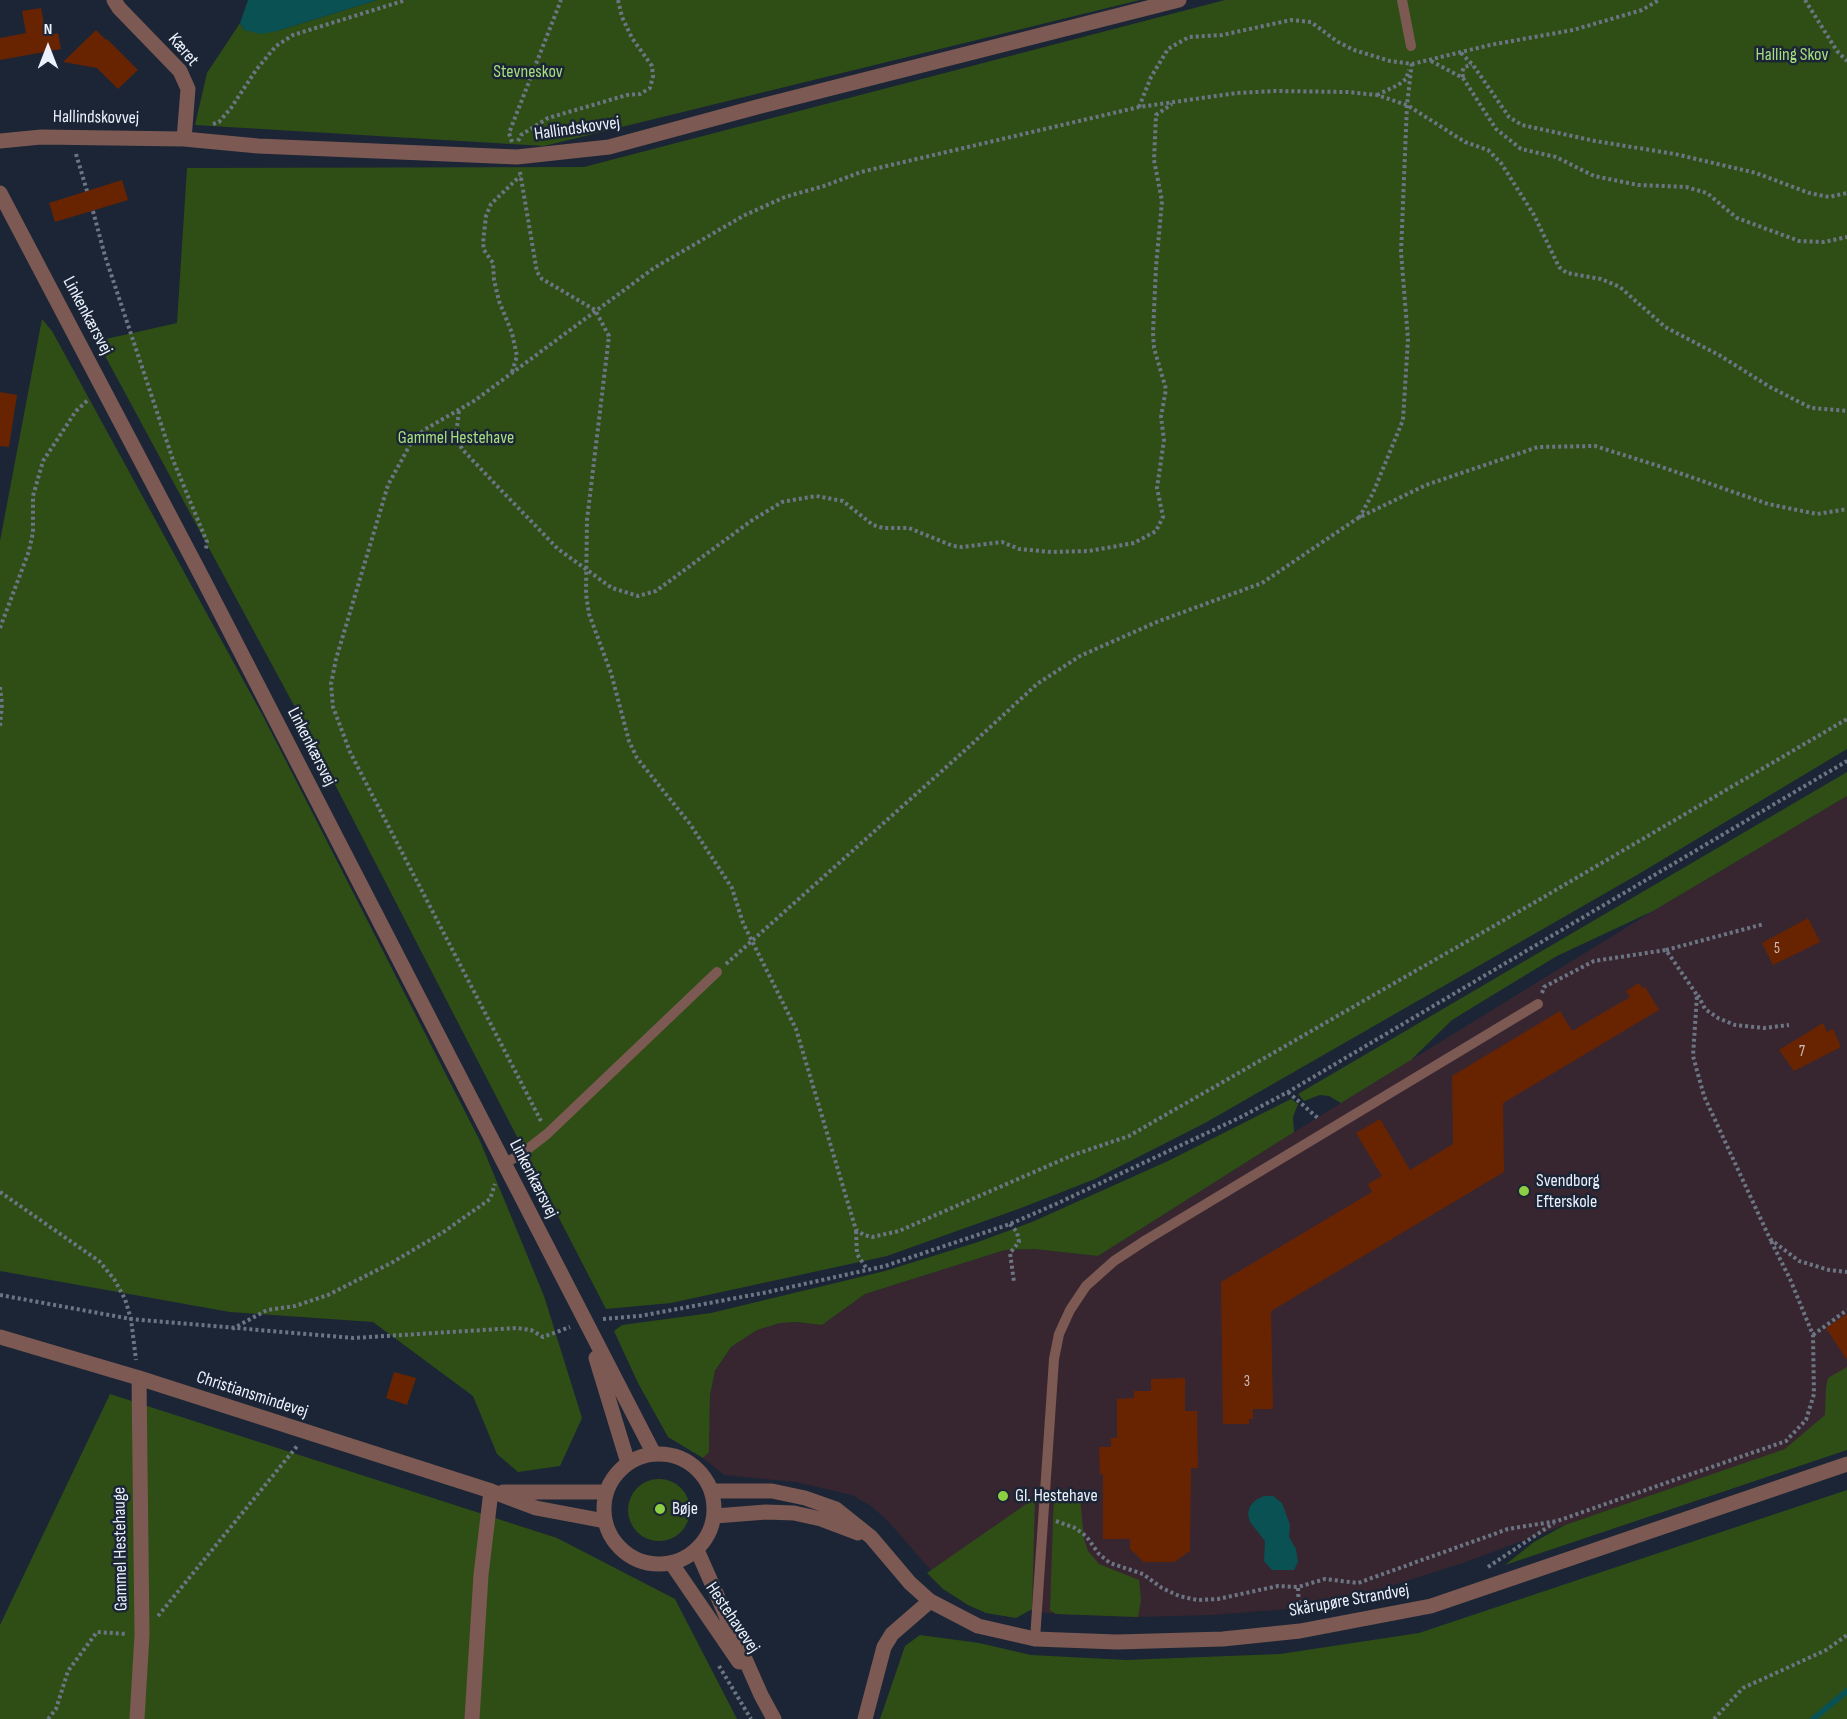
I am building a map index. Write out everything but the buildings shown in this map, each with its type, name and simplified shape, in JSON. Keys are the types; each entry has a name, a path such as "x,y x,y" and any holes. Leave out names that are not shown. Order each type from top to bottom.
{"street":[{"name":"Kæret","path":"114,0 180,71 188,89 185,133"},
{"name":"Hallindskovvej","path":"0,141 41,137 74,138 185,133 258,146 517,157 609,147 768,104 1179,0"},
{"name":"Linkenkærsvej","path":"0,193 203,579 654,1454"},
{"name":"Linkenkærsvej","path":"585,1321 628,1463"},
{"name":"Christiansmindevej","path":"0,1337 138,1378 491,1491 536,1508 604,1521"},
{"name":"Gammel Hestehauge","path":"137,1719 142,1635 138,1378"},
{"path":"654,1454 666,1454 689,1463 703,1475 712,1491 715,1504 709,1535 697,1550 672,1564 652,1565 635,1560 621,1550 611,1537 604,1521 606,1492 615,1476 628,1463 654,1454"},
{"name":"Skårupøre Strandvej","path":"712,1491 772,1491 805,1498 836,1509 871,1537 910,1584 930,1601 978,1626 1035,1639 1117,1641 1223,1639 1300,1631 1431,1606 1847,1464"},
{"name":"Christiansmindevej","path":"491,1491 606,1492"},
{"path":"472,1719 481,1575 491,1491"},
{"path":"714,1516 766,1512 794,1513 821,1519 871,1537"},
{"name":"Hestehavevej","path":"697,1550 761,1695 774,1719"},
{"name":"Hestehavevej","path":"672,1564 761,1695"},
{"path":"865,1719 884,1647 892,1634 930,1601"}],"lane":[{"path":"1402,0 1411,46"},
{"path":"503,1164 520,1155 548,1134 717,972"},
{"path":"1035,1639 1054,1359 1059,1334 1070,1310 1086,1286 1114,1261 1146,1240 1538,1004"}],"path":[{"path":"185,133 219,122 276,46 293,35 406,0"},
{"path":"517,157 510,133 561,0"},
{"path":"517,157 518,140 521,135 540,122 602,102 640,94 650,88 654,76 652,66 632,38 622,17 618,0"},
{"path":"1139,107 1158,64 1168,49 1189,37 1222,35 1291,20 1311,22 1338,42 1354,50 1390,61 1412,64 1490,45 1573,30 1642,10 1659,0"},
{"path":"1805,0 1837,51 1847,62"},
{"path":"1358,518 1373,493 1403,420 1408,339 1401,252 1407,105 1412,64 1411,46"},
{"path":"1461,53 1473,65 1509,117 1522,124 1595,141 1687,157 1756,174 1809,193 1828,197 1847,193"},
{"path":"1430,61 1463,78"},
{"path":"1377,95 1387,92 1406,79 1412,64"},
{"path":"1473,65 1464,67 1463,78 1496,129 1521,148 1556,157 1594,176 1638,185 1686,187 1707,193 1737,218 1799,241 1824,242 1847,237"},
{"path":"548,1134 350,752 333,707 332,684 336,659 388,485 412,441 424,430 459,410 654,268 743,216 785,197 861,172 1139,107 1237,93 1275,91 1348,92 1377,95 1407,105 1445,131 1465,142 1488,150 1534,215 1559,267 1567,273 1601,279 1620,287 1665,327 1811,408 1847,411"},
{"path":"459,410 456,435 462,449 558,549 585,566 612,588 638,596 656,591 751,521 782,502 816,496 843,501 873,525 883,528 909,528 953,546 1002,542 1019,549 1051,552 1089,551 1134,543 1156,531 1163,517 1157,488 1164,440 1161,417 1166,389 1154,348 1153,333 1162,201 1154,160 1156,115 1172,104"},
{"path":"74,138 77,161 87,191"},
{"path":"512,372 517,356 512,333 498,301 493,263 484,250 483,243 486,216 491,204 521,176 537,272 542,279 594,310 609,336 591,474 585,566 586,594 590,614 637,758 690,824 732,888 752,943 796,1029 856,1230 857,1254 867,1269"},
{"path":"93,211 105,255 172,460 207,542 203,579"},
{"path":"0,628 33,532 33,496 43,461 76,411 102,386"},
{"path":"717,972 752,943 1037,684 1080,656 1159,621 1262,583 1358,518 1426,485 1538,447 1595,446 1662,466 1768,504 1817,514 1847,509"},
{"path":"0,687 2,704 0,726"},
{"path":"856,1230 872,1237 898,1232 1073,1155 1129,1136 1847,719"},
{"path":"0,1295 131,1319 232,1329 353,1338 516,1328 531,1330 543,1337 585,1321 640,1316 768,1292 885,1266 1010,1224 1241,1117 1288,1092 1847,761"},
{"path":"1538,1004 1544,987 1594,961 1666,950 1764,924"},
{"path":"1666,950 1697,994 1705,1010 1718,1018 1735,1025 1764,1028 1789,1025"},
{"path":"1044,1519 1061,1522 1075,1528 1086,1536 1110,1563 1143,1574 1162,1588 1179,1596 1197,1600 1218,1599 1278,1586 1299,1587 1324,1579 1358,1583 1508,1529 1557,1521 1786,1441 1806,1420 1814,1394 1813,1335 1790,1279 1704,1096 1693,1056 1697,994"},
{"path":"1288,1092 1331,1130"},
{"path":"232,1329 267,1310 295,1306 328,1295 393,1262 445,1231 490,1199 503,1164"},
{"path":"0,1192 99,1261 114,1279 131,1319 138,1378"},
{"path":"1010,1224 1017,1232 1019,1242 1010,1253 1014,1282"},
{"path":"1770,1239 1799,1261 1829,1270 1847,1272"},
{"path":"1813,1335 1847,1310"},
{"path":"48,1719 56,1709 68,1671 97,1632 142,1635 308,1434"},
{"path":"1491,1586 1488,1567 1557,1521"},
{"path":"1299,1587 1300,1631"},
{"path":"1714,1719 1743,1688 1826,1650 1847,1635"}],"shaded area":[{"path":"248,0 377,0 261,34 244,30 240,23"},
{"name":"Svendborg Efterskole","path":"1847,796 1847,1429 1565,1525 1466,1562 1372,1592 1289,1609 1211,1615 1138,1617 1056,1614 976,1604 936,1576 888,1521 871,1506 852,1495 796,1482 724,1475 703,1458 709,1451 710,1395 715,1372 731,1347 757,1330 780,1323 822,1325 865,1294 1005,1250 1034,1249 1098,1256 1294,1132 1653,911"},
{"path":"1264,1496 1273,1496 1282,1503 1290,1525 1289,1537 1296,1549 1298,1562 1294,1570 1272,1570 1264,1561 1265,1541 1250,1522 1248,1514 1250,1506"}],"green space":[{"name":"Stevneskov","path":"377,0 1140,0 544,146 195,125 207,73 240,23 244,30 277,31"},
{"name":"Gammel Hestehave","path":"1225,0 1847,0 1847,749 1637,875 1205,1123 1095,1179 887,1256 671,1303 606,1309 297,711 97,341 177,323 187,168 584,167"},
{"path":"42,319 52,331 264,718 480,1141 544,1296 582,1418 560,1466 518,1472 497,1454 473,1396 373,1322 230,1312 0,1271 0,541"},
{"path":"1847,772 1847,796 1653,911 1557,956 1496,993 1452,1020 1411,1060 1341,1103 1329,1096 1320,1095 1304,1101 1298,1094"},
{"path":"1291,1099 1298,1104 1293,1117 1294,1132 1098,1256 1034,1249 1005,1250 865,1294 822,1325 780,1323 757,1330 731,1347 715,1371 710,1395 709,1452 703,1458 668,1437 638,1383 614,1331 622,1325 711,1313 885,1271 978,1242 1032,1222 1168,1161"},
{"path":"1847,1367 1847,1450 1505,1565 1534,1542 1565,1525 1785,1449 1825,1415 1828,1378"},
{"path":"110,1394 557,1538 675,1599 737,1719 0,1719 0,1625"},
{"path":"653,1479 665,1479 681,1488 688,1498 690,1510 688,1522 681,1532 665,1541 653,1541 642,1536 633,1527 628,1516 628,1504 633,1493 642,1484"},
{"path":"1072,1488 1080,1498 1084,1539 1088,1551 1099,1564 1139,1580 1141,1600 1138,1617 1056,1614 1050,1610 1054,1492"},
{"path":"1847,1490 1847,1719 880,1719 905,1646 920,1635 979,1643 1031,1655 1126,1660 1280,1654 1419,1633"},
{"path":"1035,1498 1032,1609 1016,1618 986,1613 943,1589 927,1573"}],"waterway":[{"path":"1813,1719 1847,1691"}],"place":[{"name":"Svendborg Efterskole","path":"1524,1191"},
{"name":"Gl. Hestehave","path":"1003,1496"},
{"name":"Bøje","path":"660,1509"}],"park label":[{"name":"Halling Skov","path":"1792,55"}]}
